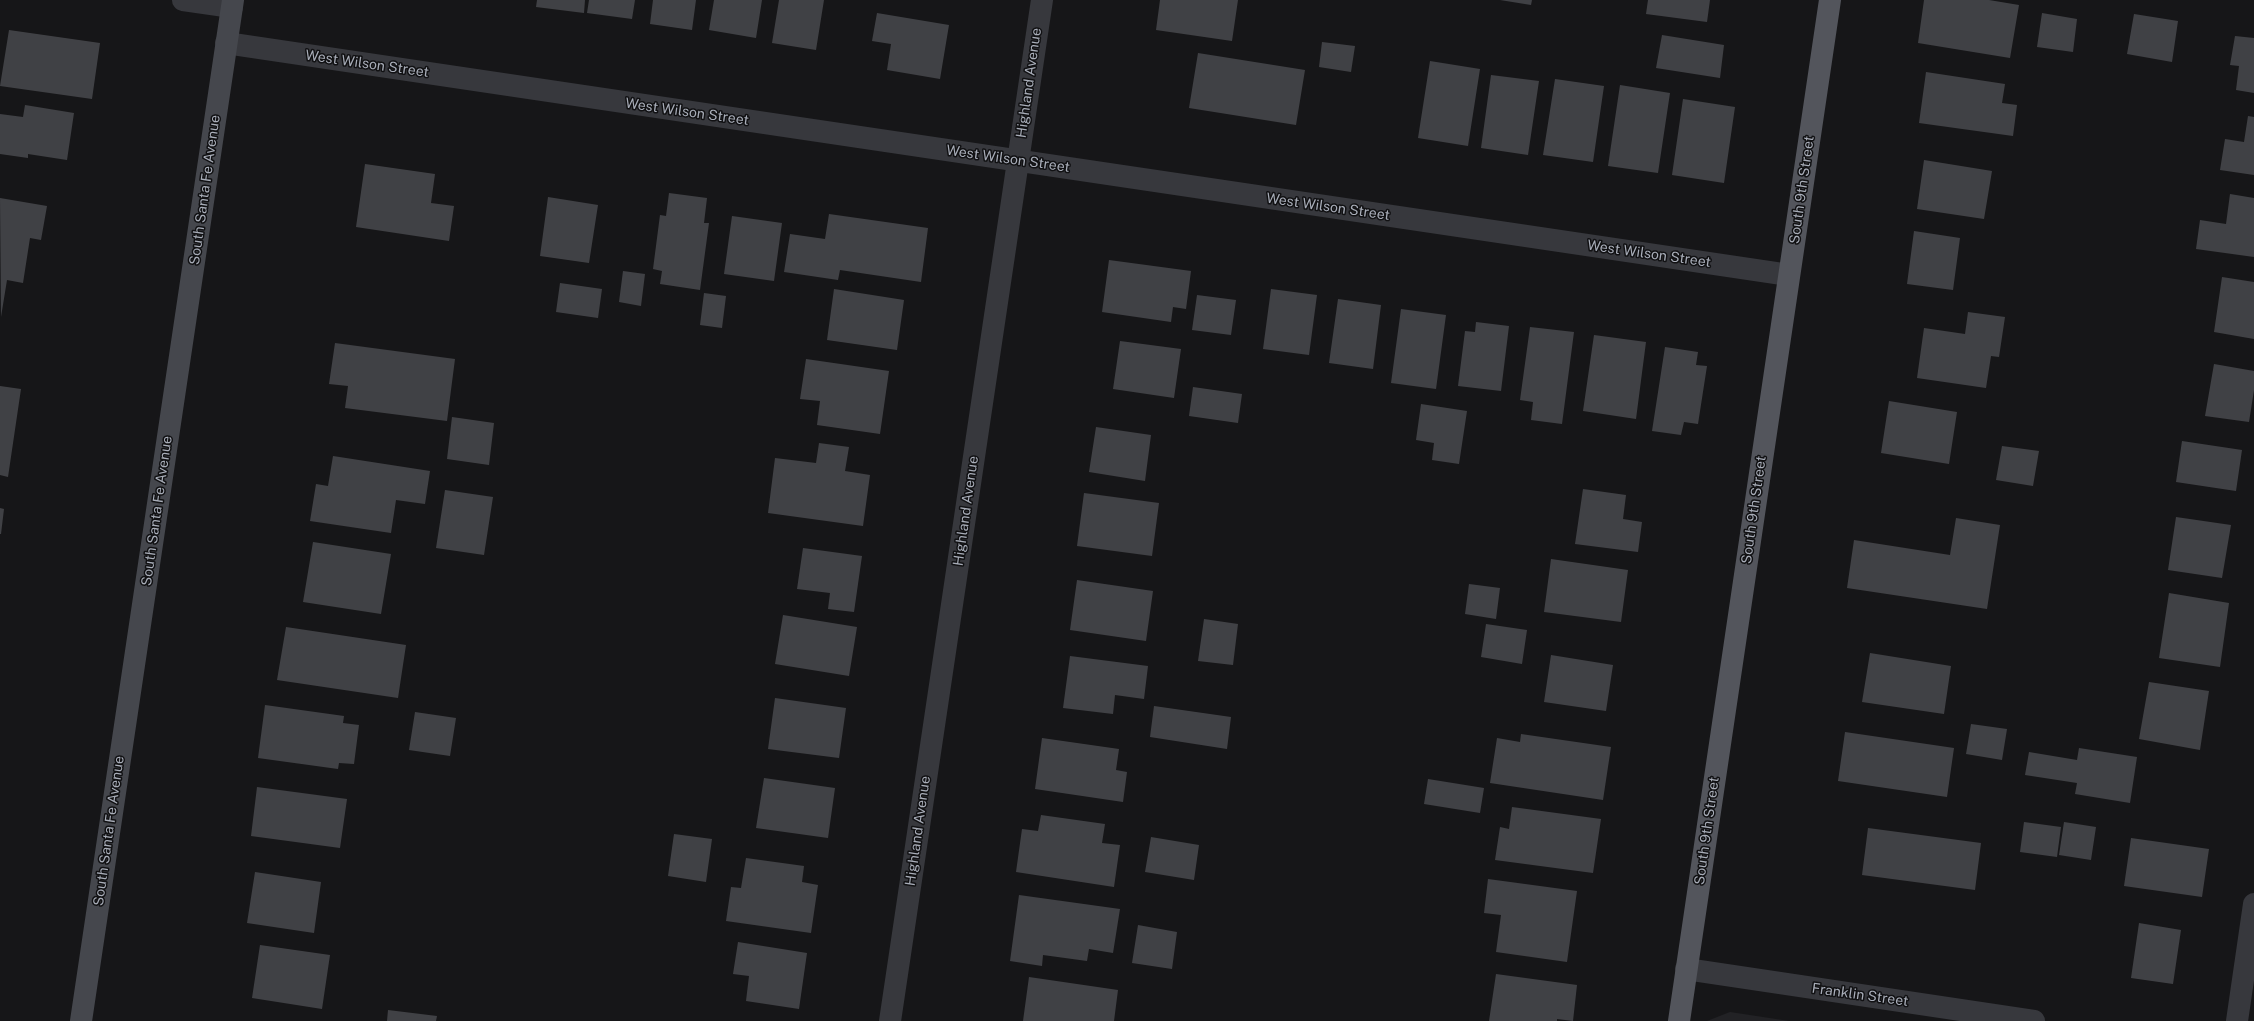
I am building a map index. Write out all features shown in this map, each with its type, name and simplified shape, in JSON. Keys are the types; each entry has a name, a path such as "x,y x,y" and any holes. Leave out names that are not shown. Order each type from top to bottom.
{"main road":[{"name":"South 9th Street","path":"1679,1021 1830,0"},
{"name":"South Santa Fe Avenue","path":"81,1021 232,3"}],"street":[{"path":"184,0 232,3"},
{"name":"Highland Avenue","path":"890,1021 1042,0"},
{"name":"West Wilson Street","path":"226,43 1789,274"},
{"path":"2237,1021 2254,904"},
{"name":"Franklin Street","path":"1686,969 2034,1021"}],"shaded area":[{"path":"1730,1012 1789,1021 1707,1021"}],"building":[{"path":"537,0 585,0 584,13 536,7"},
{"path":"589,0 635,0 632,19 587,13"},
{"path":"653,0 696,0 692,30 650,24"},
{"path":"714,0 762,0 756,38 709,30"},
{"path":"779,0 824,0 816,50 772,43"},
{"path":"1160,0 1238,0 1232,41 1156,30"},
{"path":"1500,0 1532,0 1531,5"},
{"path":"1648,0 1710,0 1707,22 1646,14"},
{"path":"1924,0 1989,0 2019,5 2010,58 1918,43"},
{"path":"877,13 949,25 940,79 887,70 891,44 872,41"},
{"path":"2042,13 2077,19 2073,52 2037,47"},
{"path":"2134,14 2178,21 2172,62 2127,54"},
{"path":"9,30 100,43 92,99 0,86"},
{"path":"1662,35 1724,45 1720,78 1656,68"},
{"path":"2235,36 2254,38 2254,93 2236,90 2239,66 2230,65"},
{"path":"1322,42 1355,46 1351,72 1319,67"},
{"path":"1198,53 1305,70 1296,125 1189,108"},
{"path":"1430,61 1480,69 1468,146 1418,138"},
{"path":"1926,72 2005,84 2002,103 2017,105 2013,136 1919,123"},
{"path":"1491,75 1539,81 1528,155 1481,148"},
{"path":"1555,79 1604,86 1593,162 1543,155"},
{"path":"1620,85 1670,93 1658,173 1608,166"},
{"path":"1683,99 1735,107 1724,183 1672,175"},
{"path":"25,105 74,113 67,160 28,154 28,158 0,154 0,114 23,117"},
{"path":"2248,116 2254,117 2254,175 2220,170 2225,139 2244,142"},
{"path":"1924,160 1992,171 1984,219 1917,209"},
{"path":"365,164 435,174 431,203 454,206 449,241 356,227"},
{"path":"669,193 707,198 704,223 709,223 700,290 660,284 662,271 653,269 660,215 666,216"},
{"path":"2230,194 2254,198 2254,257 2196,249 2200,220 2226,224"},
{"path":"548,197 598,205 589,263 540,256"},
{"path":"0,198 47,206 41,240 30,238 23,283 7,280 1,317"},
{"path":"829,214 928,228 921,282 840,270 838,280 784,272 790,234 825,239"},
{"path":"732,216 782,223 774,281 724,274"},
{"path":"1914,231 1960,238 1953,290 1907,284"},
{"path":"1109,260 1191,271 1186,309 1173,307 1171,322 1102,312"},
{"path":"623,271 645,274 641,306 619,302"},
{"path":"2222,277 2254,282 2254,339 2214,332"},
{"path":"560,283 602,289 598,318 556,312"},
{"path":"834,289 904,300 897,350 827,340"},
{"path":"1271,289 1317,295 1309,355 1263,349"},
{"path":"704,293 726,296 722,328 700,325"},
{"path":"1197,295 1236,300 1231,335 1192,330"},
{"path":"1338,299 1381,305 1373,369 1329,363"},
{"path":"1401,309 1446,315 1436,389 1391,383"},
{"path":"1968,312 2005,317 1999,357 1991,356 1986,388 1917,378 1924,328 1965,334"},
{"path":"1476,322 1509,326 1501,391 1458,386 1465,331 1475,332"},
{"path":"1530,327 1574,332 1562,424 1531,420 1533,402 1520,400"},
{"path":"1594,335 1646,342 1636,419 1583,411"},
{"path":"1120,341 1181,349 1174,398 1113,389"},
{"path":"335,343 455,359 447,421 345,408 348,386 329,384"},
{"path":"1665,347 1698,352 1696,365 1707,366 1698,424 1684,422 1681,435 1652,431"},
{"path":"806,359 889,371 880,434 817,425 820,401 800,399"},
{"path":"2214,364 2254,371 2254,390 2249,422 2205,416"},
{"path":"0,386 21,389 8,477 0,475"},
{"path":"1193,387 1242,394 1238,423 1189,416"},
{"path":"1889,401 1957,412 1949,464 1881,453"},
{"path":"1421,404 1467,411 1459,464 1432,460 1434,443 1416,440"},
{"path":"452,417 494,423 489,465 447,459"},
{"path":"1096,427 1151,435 1145,481 1089,472"},
{"path":"2182,441 2242,450 2236,491 2176,482"},
{"path":"819,443 849,447 845,471 870,475 863,526 768,513 775,458 816,463"},
{"path":"2002,446 2039,451 2033,486 1996,480"},
{"path":"333,456 430,471 425,504 396,500 391,533 310,521 316,484 328,486"},
{"path":"1583,489 1626,495 1623,519 1642,522 1638,552 1575,544"},
{"path":"445,490 493,497 484,555 436,548"},
{"path":"1084,493 1159,503 1152,556 1077,546"},
{"path":"0,508 4,509 1,534 0,534"},
{"path":"2176,517 2231,525 2222,578 2168,570"},
{"path":"1956,518 2000,525 1987,609 1847,588 1854,540 1950,555"},
{"path":"313,542 391,554 381,614 303,602"},
{"path":"803,548 862,556 854,612 828,609 830,593 797,589"},
{"path":"1551,559 1628,570 1621,622 1544,612"},
{"path":"1077,580 1153,591 1146,641 1070,630"},
{"path":"1469,584 1500,588 1496,619 1465,614"},
{"path":"2169,593 2229,603 2220,667 2159,658"},
{"path":"783,615 857,627 849,676 775,664"},
{"path":"1204,619 1238,624 1233,665 1198,661"},
{"path":"1486,624 1527,630 1522,664 1481,657"},
{"path":"286,627 406,645 398,698 277,680"},
{"path":"1870,653 1951,666 1944,714 1862,702"},
{"path":"1551,655 1613,665 1606,711 1544,702"},
{"path":"1070,656 1148,666 1144,699 1115,695 1113,714 1063,708"},
{"path":"2149,682 2209,691 2200,750 2139,739"},
{"path":"775,698 846,708 839,758 768,749"},
{"path":"265,705 344,716 343,723 359,725 354,764 339,763 338,769 258,758"},
{"path":"1154,706 1231,717 1227,749 1150,737"},
{"path":"415,712 456,718 450,756 409,750"},
{"path":"1971,724 2007,729 2002,760 1966,754"},
{"path":"1845,732 1954,748 1947,797 1838,781"},
{"path":"1521,734 1611,747 1603,800 1490,783 1497,738 1520,742"},
{"path":"1042,738 1119,749 1116,770 1127,772 1123,802 1035,789"},
{"path":"2079,748 2137,757 2130,803 2075,794 2077,783 2025,775 2029,752 2077,760"},
{"path":"764,778 835,788 828,838 756,828"},
{"path":"1428,779 1484,788 1480,813 1424,804"},
{"path":"257,787 347,799 340,848 251,836"},
{"path":"1512,807 1601,819 1593,873 1495,860 1500,827 1509,829"},
{"path":"1041,815 1105,824 1102,843 1120,845 1114,887 1016,872 1022,829 1038,831"},
{"path":"2024,822 2061,827 2057,857 2020,852"},
{"path":"2064,822 2096,827 2091,860 2059,855"},
{"path":"1868,828 1981,843 1975,890 1862,875"},
{"path":"674,834 712,839 706,882 668,876"},
{"path":"1151,837 1199,845 1194,880 1145,872"},
{"path":"2131,838 2209,849 2202,897 2124,886"},
{"path":"746,858 804,866 802,882 818,885 811,933 726,921 731,887 741,888"},
{"path":"255,872 321,882 314,933 247,923"},
{"path":"1488,879 1577,891 1567,962 1496,952 1501,915 1484,913"},
{"path":"1019,895 1120,909 1113,953 1089,949 1087,961 1043,955 1042,966 1010,961"},
{"path":"2139,923 2181,930 2173,984 2131,978"},
{"path":"1138,925 1177,932 1172,969 1132,963"},
{"path":"738,942 807,953 799,1009 746,1001 749,976 733,974"},
{"path":"260,945 330,955 322,1009 252,998"},
{"path":"1496,974 1577,985 1573,1021 1557,1019 1557,1021 1489,1021"},
{"path":"1029,977 1118,990 1114,1021 1023,1021"},
{"path":"388,1010 437,1016 436,1021 387,1021"}]}
